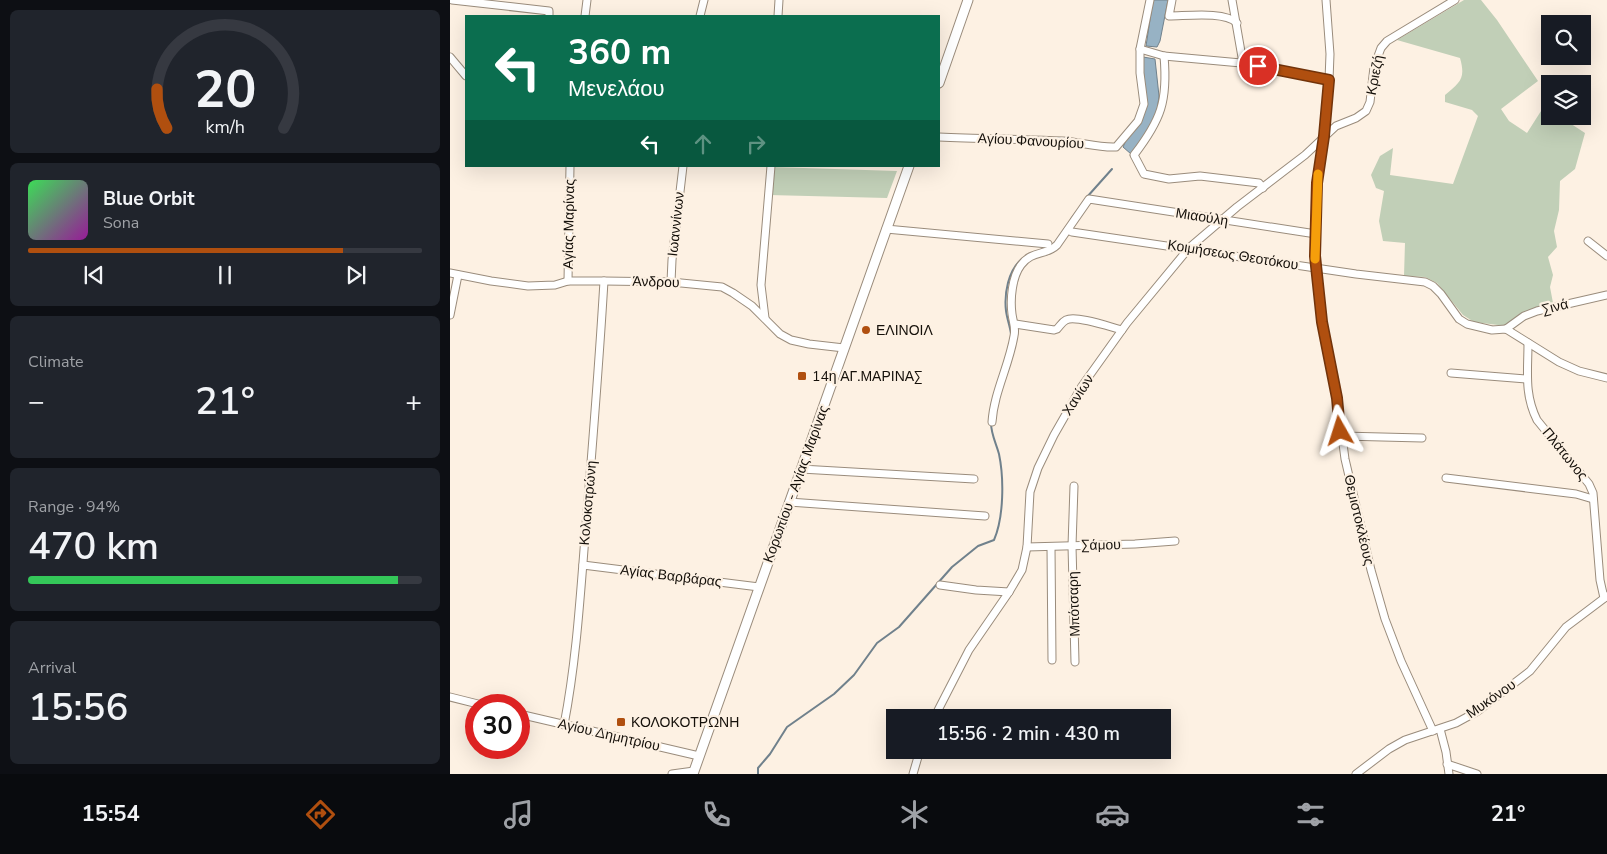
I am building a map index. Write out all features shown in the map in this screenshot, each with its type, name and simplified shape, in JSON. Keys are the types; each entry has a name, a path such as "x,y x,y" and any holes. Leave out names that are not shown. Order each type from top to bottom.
{"main road":[{"path":"940,79 968,0"},
{"name":"Κορωπίου - Αγίας Μαρίνας","path":"694,772 909,167"}],"street":[{"path":"452,0 549,10 549,15"},
{"path":"585,15 587,0"},
{"path":"700,15 704,0"},
{"path":"778,15 779,0"},
{"name":"Αγίου Φανουρίου","path":"940,136 1060,141 1104,148 1116,147 1138,121 1144,104 1140,73 1150,0"},
{"path":"1172,0 1170,16 1219,16 1232,19 1237,23"},
{"path":"1232,0 1243,63"},
{"name":"Θεμιστοκλέους","path":"1326,0 1330,54 1329,80 1324,136 1317,183 1315,256 1322,322 1337,398 1342,436 1363,538 1385,619 1408,678 1436,730 1449,774"},
{"name":"Κριεζή","path":"1324,136 1336,126 1356,118 1366,111 1370,102 1374,67 1381,48 1400,33 1455,0"},
{"path":"1143,50 1164,56 1243,63 1329,80"},
{"path":"1164,56 1166,69 1162,109 1152,131 1134,155 1139,168 1147,176 1169,179 1200,176 1246,180 1259,183 1263,188"},
{"path":"450,57 465,75"},
{"name":"Χανίων","path":"939,709 969,650 1022,570 1026,546 1030,492 1038,468 1063,417 1082,386 1122,330 1189,248 1305,155 1324,136"},
{"name":"Αγίας Μαρίνας","path":"568,281 570,167"},
{"name":"Ιωαννίνων","path":"671,282 683,167"},
{"path":"765,318 761,285 771,167"},
{"name":"Μιαούλη","path":"1068,230 1089,199 1316,234"},
{"path":"886,229 1048,244"},
{"path":"992,422 996,394 1006,368 1014,336 1015,324 1012,313 1015,277 1020,266 1033,255 1053,250 1068,230"},
{"name":"Κοιμήσεως Θεοτόκου","path":"1068,230 1316,268 1425,282 1441,294 1459,318 1467,324 1492,330 1506,330 1559,362 1579,371 1607,378"},
{"path":"1588,241 1607,256"},
{"path":"450,315 454,302 454,274"},
{"name":"Άνδρου","path":"454,274 528,286 555,285 568,281 604,281 671,282 722,288 752,306 780,334 791,340 844,348"},
{"name":"Κολοκοτρώνη","path":"564,726 571,689 583,565 599,373 604,281"},
{"name":"Σινά","path":"1506,330 1524,316 1537,311 1607,295"},
{"path":"1015,324 1054,330 1067,319 1072,319 1122,330"},
{"name":"Πλάτωνος","path":"1528,343 1528,400 1537,420 1589,484 1594,499 1600,580 1605,597"},
{"path":"1451,373 1527,379"},
{"path":"1342,436 1422,438"},
{"path":"801,469 974,479"},
{"path":"1446,478 1576,494 1594,499"},
{"path":"1576,494 1586,490 1589,484"},
{"name":"Μπότσαρη","path":"1074,486 1072,546 1075,662"},
{"path":"789,502 985,516"},
{"name":"Σάμου","path":"1026,546 1051,547 1174,541"},
{"path":"1051,547 1052,660"},
{"name":"Αγίας Βαρβάρας","path":"583,565 759,587"},
{"path":"940,585 1009,592"},
{"name":"Μυκόνου","path":"1356,774 1388,749 1405,740 1456,723 1478,711 1520,680 1547,652 1566,627 1605,597"},
{"path":"450,697 465,701"},
{"name":"Αγίου Δημητρίου","path":"530,717 699,756"},
{"path":"913,774 917,759"},
{"path":"1447,764 1477,774"},
{"path":"672,774 694,772"}],"green space":[{"path":"1464,0 1481,0 1497,20 1538,81 1501,109 1509,121 1527,133 1541,111 1541,125 1573,125 1585,133 1575,169 1560,181 1559,210 1554,231 1557,247 1548,257 1553,275 1550,287 1553,303 1519,316 1506,326 1474,322 1463,315 1437,283 1425,277 1404,276 1405,243 1383,241 1379,221 1384,191 1376,188 1371,175 1380,156 1393,148 1390,175 1453,184 1478,116 1472,110 1445,102 1445,95 1458,83 1462,76 1460,58 1397,40"},
{"path":"772,167 897,171 887,198 769,195"}],"water":[{"path":"1153,0 1168,0 1160,41 1157,47 1146,46"},
{"path":"1143,57 1155,59 1159,96 1156,119 1131,154 1123,147 1146,97"}],"waterway":[{"name":"Αγίου Φανουρίου","path":"1087,197 1112,169"},
{"name":"Αγίου Φανουρίου","path":"1071,219 1077,211"},
{"name":"Αγίου Φανουρίου","path":"1011,334 1006,311 1006,290 1013,269 1022,259"},
{"name":"Αγίου Φανουρίου","path":"758,774 758,768 770,754 787,727 834,694 854,675 877,643 899,627 952,567 978,546 994,540 1000,520 1002,474 991,423"}],"slow traffic":[{"path":"1315,259 1318,174"}],"place":[{"name":"ΕΛΙΝΟΙΛ","path":"866,330"},
{"name":"14η ΑΓ.ΜΑΡΙΝΑΣ","path":"802,376"},
{"name":"ΚΟΛΟΚΟΤΡΩΝΗ","path":"621,722"}],"route":[{"path":"1258,66 1329,80 1324,136 1317,183 1315,256 1320,312 1337,398 1340,431"}]}
